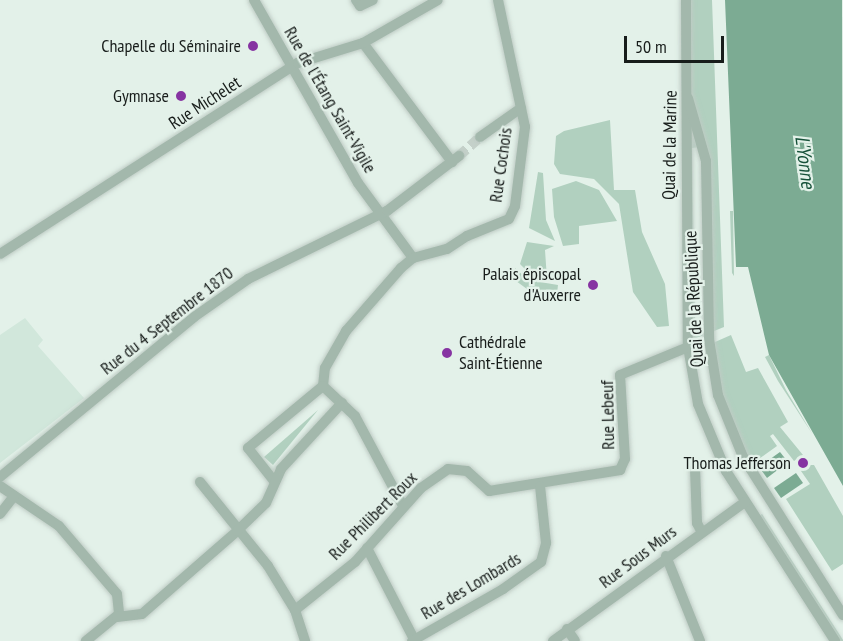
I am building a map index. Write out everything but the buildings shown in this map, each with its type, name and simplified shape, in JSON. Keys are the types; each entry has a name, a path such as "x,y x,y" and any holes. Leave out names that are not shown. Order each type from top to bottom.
{"street":[{"name":"Rue de l'Étang Saint-Vigile","path":"254,0 291,68 380,215 413,258"},
{"path":"356,0 360,6 373,0"},
{"name":"Rue Michelet","path":"0,255 291,68 363,42 438,0"},
{"name":"Rue Cochois","path":"413,258 447,249 467,236 502,225 515,206 525,137 498,0"},
{"name":"Quai de la Marine","path":"686,0 688,327"},
{"name":"Rue du 4 Septembre 1870","path":"0,477 194,317 248,279 380,215 455,159 363,42"},
{"name":"Quai de la République","path":"687,94 706,161 710,339 718,395 743,457 843,615"},
{"path":"480,137 521,108"},
{"path":"274,481 248,448 323,386 325,368 367,304 413,258"},
{"name":"Quai de la République","path":"688,327 688,347 704,423 745,502 835,641"},
{"name":"Rue Lebeuf","path":"448,470 463,470 483,490 494,491 540,486 620,470 625,459 620,375 688,347"},
{"path":"323,386 355,416 403,506"},
{"path":"117,617 142,614 237,531 266,503 274,481 342,403"},
{"path":"695,468 697,523 701,531"},
{"name":"Rue Philibert Roux","path":"295,610 367,548 403,506 448,470"},
{"path":"200,482 237,531 268,566 295,610 305,641"},
{"path":"0,486 70,537 117,594 121,608 117,617 86,641"},
{"name":"Rue des Lombards","path":"413,640 503,589 541,562 546,543 540,486"},
{"path":"0,514 14,496"},
{"name":"Rue Sous Murs","path":"553,641 666,556 745,502"},
{"path":"367,548 413,640"},
{"path":"666,556 700,641"},
{"path":"567,629 575,641"}],"shaded area":[{"path":"691,0 712,0 724,327 714,331 710,161 692,99"},
{"path":"610,120 614,190 635,190 642,232 665,284 669,326 657,327 633,292 619,204 594,179 560,174 554,164 556,136 564,131"},
{"path":"689,120 699,147 692,148 695,332 704,335 691,340"},
{"path":"538,172 543,173 546,220 555,241 529,228"},
{"path":"576,181 599,190 617,221 579,226 579,244 563,246 554,217 552,189"},
{"path":"730,211 733,211 734,276 732,273"},
{"path":"527,242 554,246 545,250 547,279 531,275 520,264"},
{"path":"515,268 528,280 558,285 557,294 550,298 527,289 516,281"},
{"path":"25,318 43,340 38,346 84,398 0,463 0,335"},
{"path":"731,335 746,372 758,368 788,422 780,427 803,455 794,461 773,434 770,436 777,446 752,464 738,439 724,402 716,363 715,342"},
{"path":"769,355 786,390 813,435 778,381 765,357"},
{"path":"318,410 273,465 264,457"},
{"path":"809,465 814,465 843,516 843,564 832,571 786,499 810,484 801,471"},
{"path":"762,514 843,641 839,641 759,516"}],"water":[{"name":"L'Yonne","path":"725,0 842,0 843,486 769,355 748,267 736,267"},
{"path":"780,452 788,462 767,478 759,467"},
{"path":"796,473 803,483 781,498 774,488"}],"tunnel":[{"path":"459,156 480,137"}],"place":[{"name":"Chapelle du Séminaire","path":"253,46"},
{"name":"Gymnase","path":"181,96"},
{"name":"Palais épiscopal d'Auxerre","path":"593,285"},
{"name":"Cathédrale Saint-Étienne","path":"447,353"},
{"name":"Thomas Jefferson","path":"803,463"}]}
